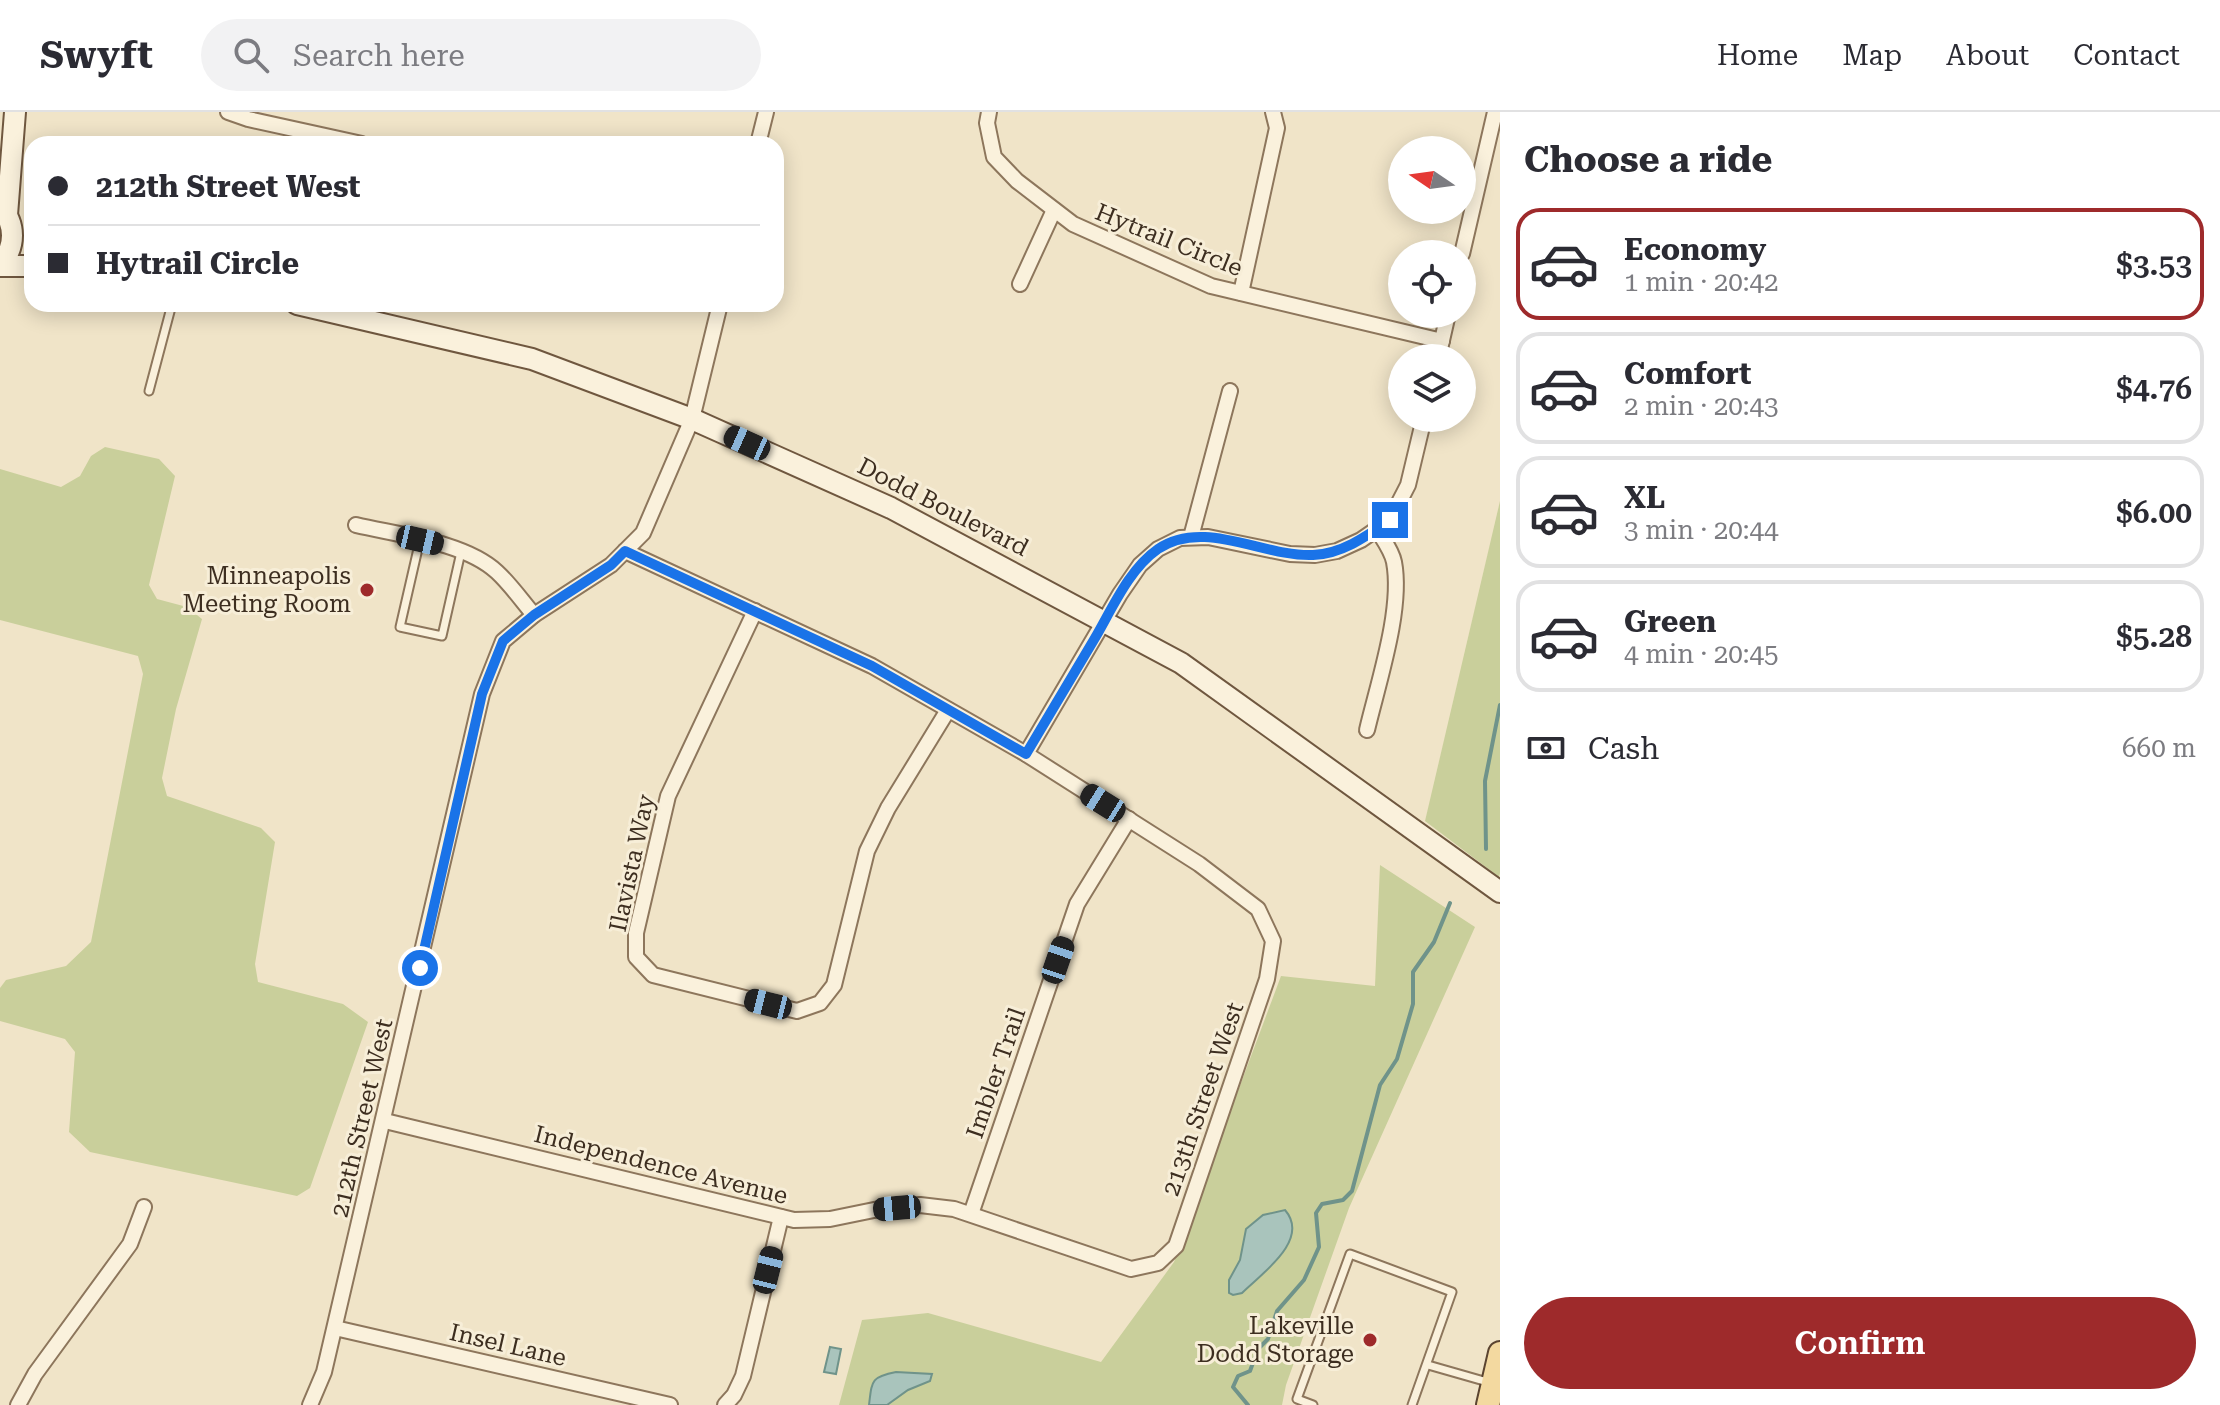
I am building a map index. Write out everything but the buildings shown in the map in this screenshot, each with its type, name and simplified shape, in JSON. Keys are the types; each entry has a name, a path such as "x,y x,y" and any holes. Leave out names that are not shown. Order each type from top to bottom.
{"main road":[{"path":"0,266 11,249 7,217 15,112"},
{"path":"7,217 24,234"},
{"path":"0,266 24,266"},
{"name":"Dodd Boulevard","path":"331,312 532,359 692,419 891,508 1181,663 1500,892"},
{"path":"1490,1394 1500,1353"}],"street":[{"path":"228,112 326,136"},
{"path":"760,136 766,112"},
{"name":"Hytrail Circle","path":"989,112 987,123 994,157 1017,181 1073,224 1211,286 1442,341"},
{"path":"1241,293 1277,128 1273,112"},
{"path":"1465,240 1495,112"},
{"path":"1020,284 1054,210"},
{"name":"212th Street West","path":"310,1405 324,1372 335,1328 482,694 503,641 534,615 611,565 643,533 692,419 718,312"},
{"path":"1441,344 1445,328"},
{"path":"1191,537 1230,391"},
{"path":"1026,754 1140,565 1158,549 1180,538 1208,537 1290,554 1315,555 1337,551 1390,520 1408,485 1421,432"},
{"path":"356,525 461,552 496,571 534,615"},
{"path":"1367,730 1392,623 1397,585 1393,558 1377,529"},
{"path":"625,551 872,666 1026,754 1129,819"},
{"name":"Ilavista Way","path":"755,611 668,796 636,933 636,957 653,975 797,1011 820,1003 834,985 867,851 888,808 948,710"},
{"name":"213th Street West","path":"1129,819 1199,864 1258,909 1273,941 1267,979 1176,1246 1158,1263"},
{"name":"Imbler Trail","path":"971,1214 1077,904 1129,819"},
{"name":"Independence Avenue","path":"385,1121 794,1220 830,1219 920,1205 954,1209 1131,1269 1158,1263"},
{"path":"18,1405 35,1374 130,1244 144,1207"},
{"path":"725,1405 743,1376 781,1217"},
{"name":"Insel Lane","path":"335,1328 670,1405"}],"lane":[{"path":"149,391 170,312"},
{"path":"420,540 400,627 442,636 461,552"},
{"path":"1313,1405 1297,1399 1350,1254 1452,1292 1412,1405"},
{"path":"1428,1365 1490,1394"}],"green space":[{"path":"105,447 159,459 175,476 149,585 157,599 187,607 202,619 176,709 162,778 167,796 261,828 275,842 255,964 258,982 343,1004 368,1022 310,1188 297,1196 90,1152 69,1132 75,1052 65,1039 0,1021 0,988 6,980 66,966 91,942 143,674 138,656 0,620 0,469 61,487 80,476 91,456"},
{"path":"1500,501 1500,873 1499,877 1425,821"},
{"path":"1380,865 1475,927 1349,1208 1286,1385 1282,1405 839,1405 862,1320 928,1313 1101,1362 1174,1262 1281,976 1375,986"}],"water":[{"path":"1285,1210 1291,1221 1292,1233 1280,1256 1242,1293 1229,1293 1229,1280 1240,1260 1246,1229 1263,1215"},
{"path":"830,1347 841,1349 836,1374 824,1372"},
{"path":"896,1372 932,1374 930,1381 908,1390 887,1405 869,1405 874,1381"}],"waterway":[{"path":"1486,849 1485,781 1500,705"},
{"path":"1248,1405 1233,1387 1238,1376 1250,1371 1258,1349 1268,1339 1277,1311 1304,1280 1319,1247 1316,1213 1322,1204 1343,1200 1352,1191 1380,1085 1397,1059 1413,1004 1413,972 1434,942 1450,903"}],"place":[{"name":"Minneapolis Meeting Room","path":"367,590"},
{"name":"Lakeville Dodd Storage","path":"1370,1340"}],"route":[{"path":"420,968 482,694 503,641 534,615 611,565 625,551 872,666 1026,754 1120,594 1140,565 1158,549 1180,538 1208,537 1290,554 1315,555 1337,551 1361,540 1390,520"}]}
